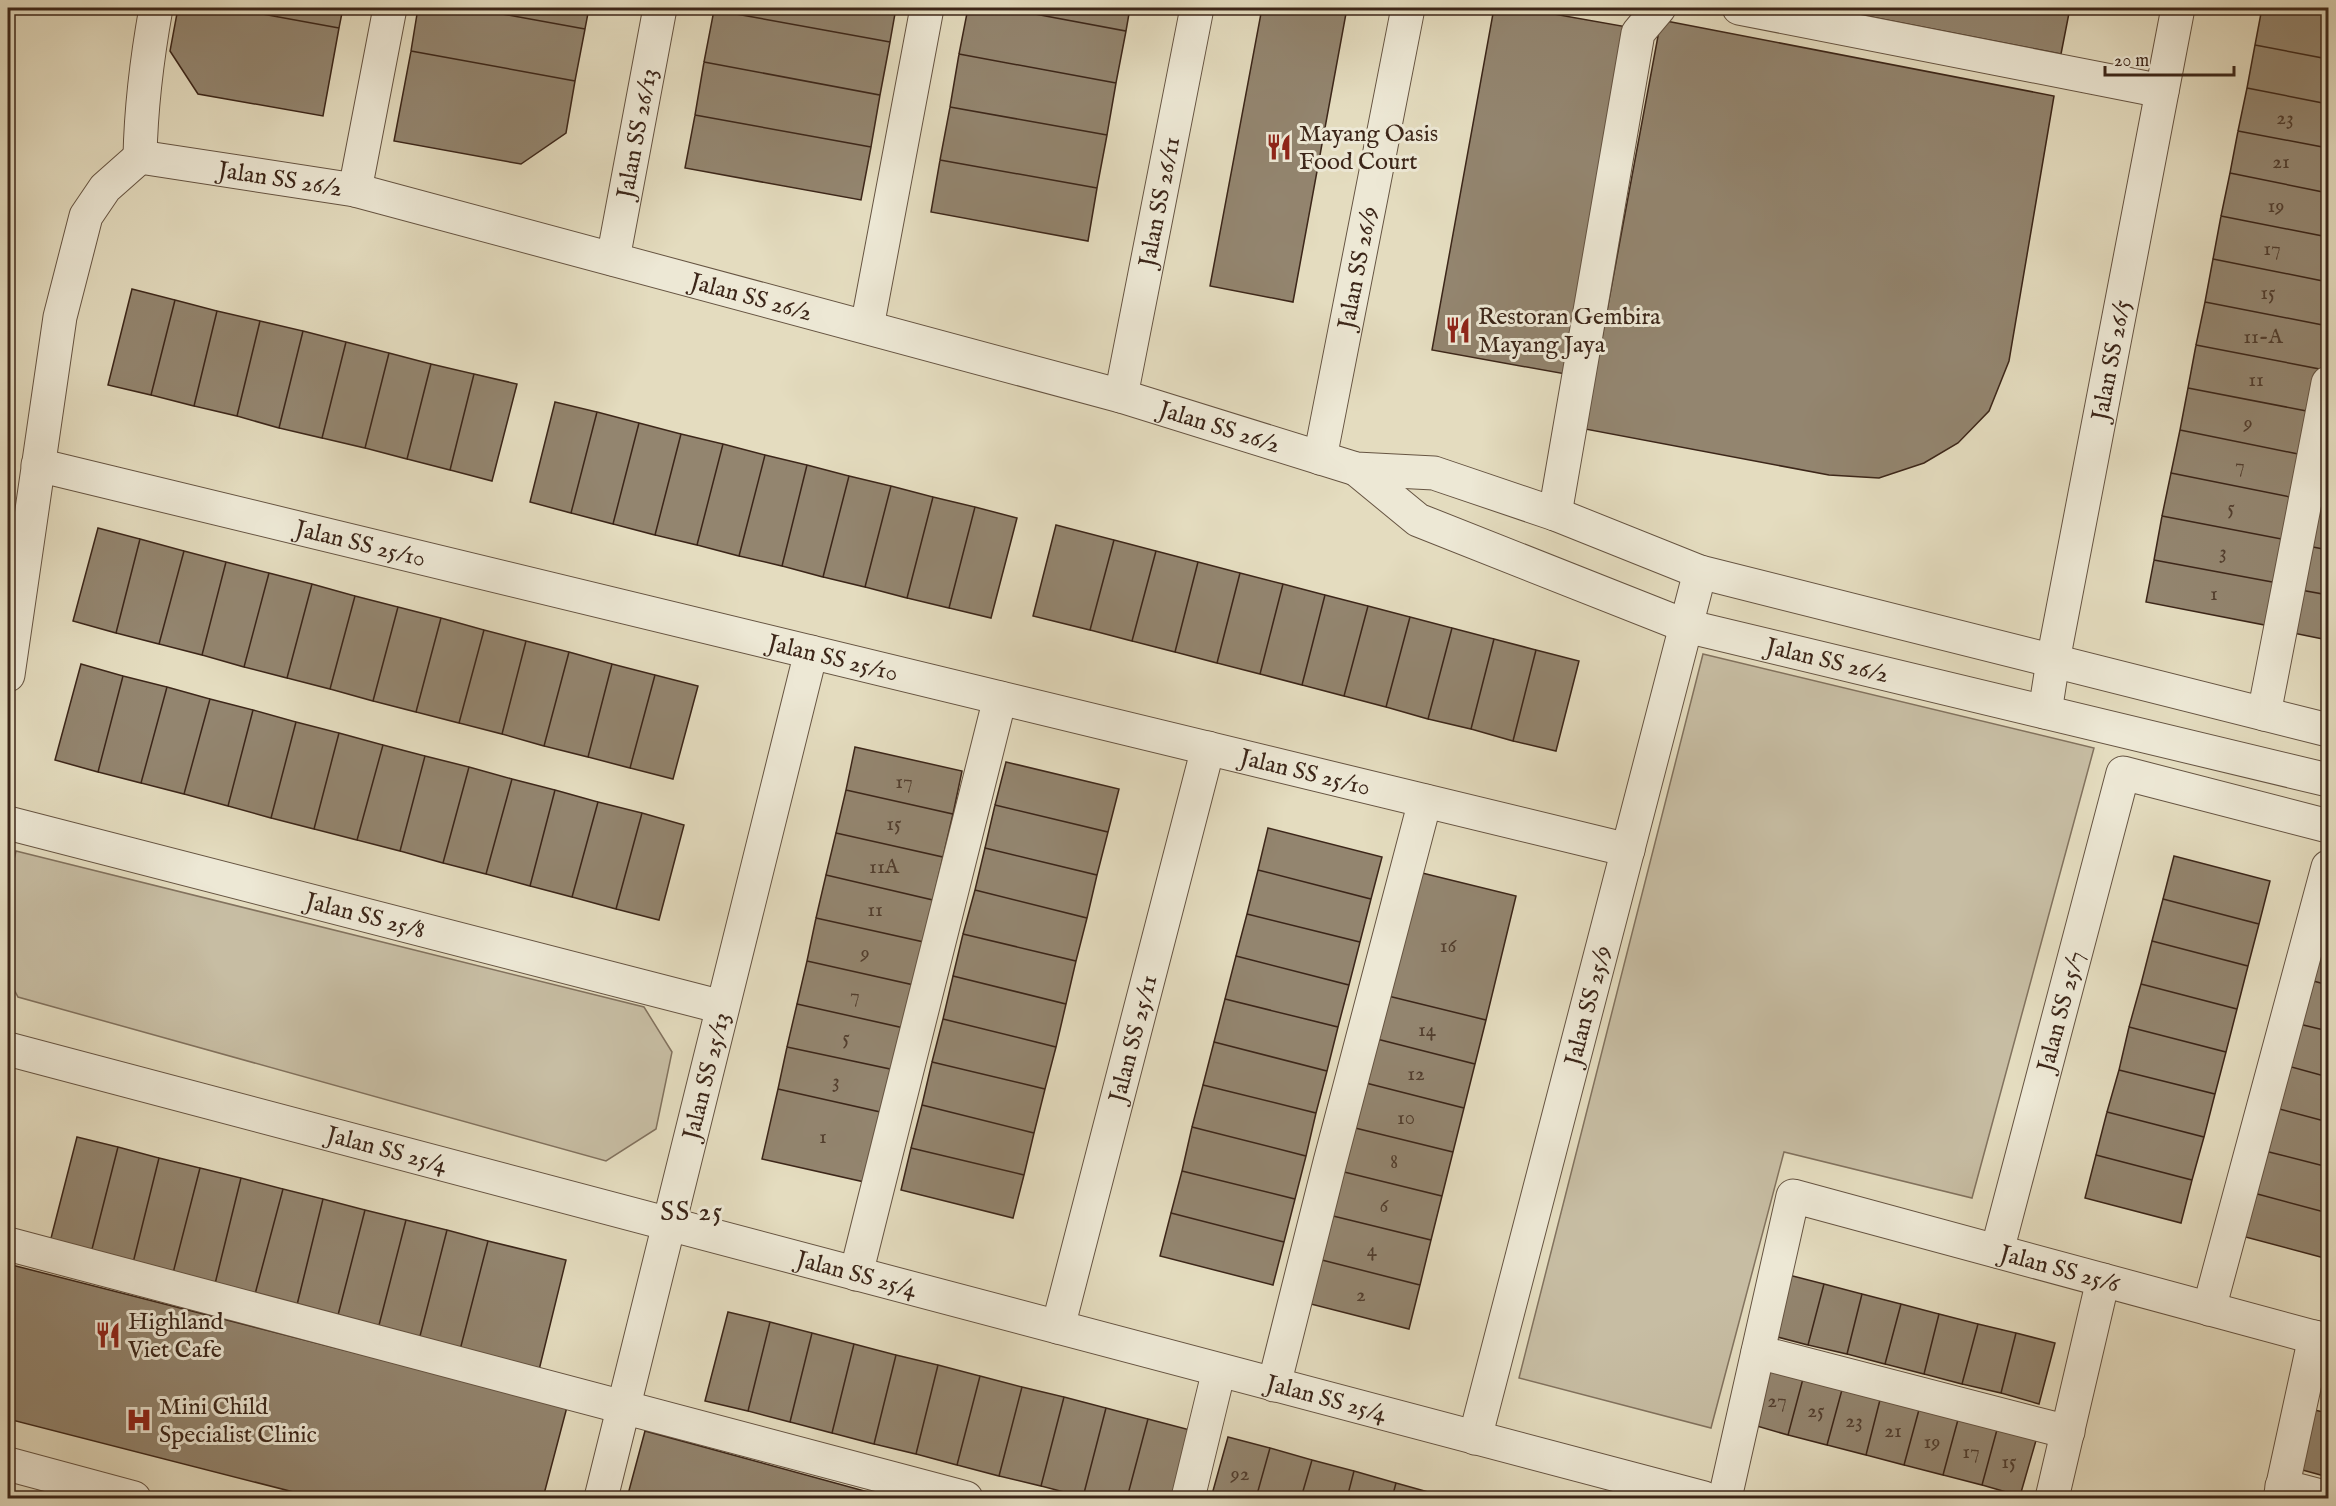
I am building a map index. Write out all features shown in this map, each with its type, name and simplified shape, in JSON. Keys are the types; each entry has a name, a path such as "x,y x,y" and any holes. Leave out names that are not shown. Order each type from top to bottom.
{"street":[{"path":"8,675 60,317 86,216 105,188 140,157 144,74 156,8"},
{"path":"355,190 390,8"},
{"name":"Jalan SS 26/13","path":"614,260 660,8"},
{"path":"867,327 927,8"},
{"name":"Jalan SS 26/11","path":"1121,396 1197,8"},
{"name":"Jalan SS 26/9","path":"1320,458 1408,8"},
{"path":"1555,514 1638,33 1659,8"},
{"path":"1739,8 2162,91"},
{"name":"Jalan SS 26/5","path":"2045,712 2178,8"},
{"name":"Jalan SS 26/2","path":"140,157 355,190 1121,396 1356,469 1434,473 1555,514 1700,572 2328,730"},
{"path":"2264,714 2328,383"},
{"name":"Jalan SS 25/10","path":"38,465 1628,850"},
{"name":"Jalan SS 26/2","path":"1356,469 1418,520 1686,626 2328,780"},
{"name":"Jalan SS 25/9","path":"1475,1438 1700,572"},
{"name":"Jalan SS 25/13","path":"601,1498 811,652"},
{"path":"856,1274 1000,698"},
{"name":"Jalan SS 25/11","path":"1058,1327 1208,748"},
{"name":"Jalan SS 25/7","path":"1997,1251 2123,773 2328,826"},
{"path":"1274,1385 1425,801"},
{"name":"Jalan SS 25/8","path":"8,823 722,1007"},
{"path":"2209,1309 2328,867"},
{"name":"Jalan SS 25/4","path":"8,1049 1704,1498"},
{"name":"Jalan SS 25/6","path":"1758,1352 1793,1196 2322,1339"},
{"path":"8,1244 966,1498"},
{"path":"2052,1498 2103,1280"},
{"path":"2322,1339 2281,1492 2328,1498"},
{"path":"1725,1498 1758,1352 2068,1432"},
{"path":"1188,1498 1219,1370"},
{"path":"8,1464 134,1498"}],"shaded area":[{"path":"1703,654 2094,748 1972,1198 1784,1152 1711,1428 1519,1378"},
{"path":"16,851 644,1007 672,1052 656,1129 606,1161 18,997 8,978 8,885"}],"building":[{"path":"178,8 229,8 339,28 323,116 198,94 170,51"},
{"path":"229,8 343,8 339,28"},
{"path":"418,8 469,8 585,29 575,81 411,51"},
{"path":"469,8 589,8 585,29"},
{"path":"714,8 896,8 890,42 714,10"},
{"path":"968,8 1002,8 1126,31 1116,83 959,54"},
{"path":"1002,8 1130,8 1126,31"},
{"name":"Mayang Oasis Food Court","path":"1262,8 1347,8 1293,302 1210,286"},
{"path":"1494,8 1520,8 1633,28 1571,375 1432,350"},
{"path":"1825,8 2070,8 2061,54"},
{"path":"2262,8 2291,8 2328,15 2328,59 2255,45"},
{"path":"2291,8 2328,8 2328,15"},
{"path":"714,10 890,42 880,95 704,62"},
{"path":"1661,20 2054,96 2009,361 1989,411 1958,443 1924,463 1879,478 1829,475 1585,429"},
{"path":"2255,45 2328,59 2328,104 2247,88"},
{"path":"411,51 575,81 566,133 521,164 394,141"},
{"path":"959,54 1116,83 1107,135 950,107"},
{"path":"704,62 880,95 871,147 695,115"},
{"path":"2247,88 2328,104 2328,148 2238,131"},
{"path":"950,107 1107,135 1097,188 940,160"},
{"path":"695,115 871,147 861,200 685,168"},
{"path":"2238,131 2328,148 2328,193 2230,173"},
{"path":"940,160 1097,188 1088,241 931,212"},
{"path":"2230,173 2328,193 2328,237 2221,216"},
{"path":"2221,216 2328,237 2328,282 2213,259"},
{"path":"2213,259 2328,282 2328,326 2205,302"},
{"path":"132,289 175,300 151,395 108,385"},
{"path":"175,300 217,311 194,406 151,395"},
{"path":"2205,302 2328,326 2328,353 2325,370 2196,345"},
{"path":"217,311 260,321 237,416 194,406"},
{"path":"260,321 303,331 279,428 237,416"},
{"path":"303,331 346,342 322,438 279,428"},
{"path":"346,342 389,353 365,448 322,438"},
{"path":"2196,345 2325,370 2317,413 2188,388"},
{"path":"389,353 431,364 407,459 365,448"},
{"path":"431,364 474,374 450,470 407,459"},
{"path":"474,374 517,384 492,481 450,470"},
{"path":"2188,388 2317,413 2308,456 2180,430"},
{"path":"555,402 597,412 571,513 530,502"},
{"path":"597,412 639,423 613,524 571,513"},
{"path":"639,423 681,434 655,535 613,524"},
{"path":"2180,430 2308,456 2300,499 2171,473"},
{"path":"681,434 723,444 697,545 655,535"},
{"path":"723,444 765,455 739,556 697,545"},
{"path":"765,455 807,465 782,566 739,556"},
{"path":"2328,461 2328,506 2312,502"},
{"path":"807,465 849,476 823,577 782,566"},
{"path":"2171,473 2300,499 2292,541 2162,516"},
{"path":"849,476 891,486 865,587 823,577"},
{"path":"891,486 933,497 907,598 865,587"},
{"path":"933,497 975,507 949,608 907,598"},
{"path":"2312,502 2328,506 2328,550 2303,545"},
{"path":"975,507 1017,518 991,618 949,608"},
{"path":"2162,516 2292,541 2283,584 2154,560"},
{"path":"1056,525 1114,540 1090,630 1033,616"},
{"path":"98,528 140,539 116,633 73,621"},
{"path":"140,539 184,551 159,644 116,633"},
{"path":"1114,540 1156,551 1132,641 1090,630"},
{"path":"2303,545 2328,550 2328,595 2295,589"},
{"path":"184,551 226,562 202,655 159,644"},
{"path":"1156,551 1198,562 1175,652 1132,641"},
{"path":"2154,560 2283,584 2275,627 2146,602"},
{"path":"226,562 269,573 244,667 202,655"},
{"path":"1198,562 1240,573 1217,663 1175,652"},
{"path":"269,573 312,584 287,678 244,667"},
{"path":"1240,573 1283,584 1260,674 1217,663"},
{"path":"312,584 355,596 330,689 287,678"},
{"path":"1283,584 1325,595 1302,685 1260,674"},
{"path":"2295,589 2328,595 2328,640 2288,632"},
{"path":"1325,595 1368,606 1344,696 1302,685"},
{"path":"355,596 398,607 373,701 330,689"},
{"path":"1368,606 1410,617 1386,707 1344,696"},
{"path":"398,607 441,618 416,712 373,701"},
{"path":"1410,617 1452,628 1428,719 1386,707"},
{"path":"441,618 484,630 459,723 416,712"},
{"path":"1452,628 1494,639 1471,729 1428,719"},
{"path":"484,630 526,641 502,734 459,723"},
{"path":"1494,639 1536,650 1513,741 1471,729"},
{"path":"526,641 569,652 544,746 502,734"},
{"path":"1536,650 1579,661 1556,751 1513,741"},
{"path":"569,652 612,664 588,757 544,746"},
{"path":"81,664 123,676 98,772 55,760"},
{"path":"612,664 655,675 630,768 588,757"},
{"path":"655,675 698,686 673,779 630,768"},
{"path":"123,676 167,687 141,783 98,772"},
{"path":"167,687 210,699 184,794 141,783"},
{"path":"210,699 253,710 228,806 184,794"},
{"path":"253,710 296,722 271,818 228,806"},
{"path":"296,722 339,733 314,829 271,818"},
{"path":"339,733 383,745 357,840 314,829"},
{"path":"383,745 425,756 400,851 357,840"},
{"path":"855,747 962,771 953,814 846,790"},
{"path":"425,756 469,767 443,863 400,851"},
{"path":"1006,762 1119,789 1108,832 995,805"},
{"path":"469,767 512,779 486,874 443,863"},
{"path":"512,779 555,790 530,886 486,874"},
{"path":"555,790 598,802 572,897 530,886"},
{"path":"846,790 953,814 943,857 836,833"},
{"path":"598,802 642,813 616,909 572,897"},
{"path":"995,805 1108,832 1097,875 985,848"},
{"path":"642,813 684,825 659,920 616,909"},
{"path":"1268,828 1382,857 1371,899 1258,870"},
{"path":"836,833 943,857 933,900 826,875"},
{"path":"985,848 1097,875 1087,918 975,890"},
{"path":"2174,856 2270,881 2259,924 2163,899"},
{"path":"1258,870 1371,899 1360,942 1247,914"},
{"path":"1410,870 1516,896 1486,1020 1380,994"},
{"path":"826,875 933,900 924,942 816,918"},
{"path":"975,890 1087,918 1076,961 963,934"},
{"path":"2163,899 2259,924 2248,966 2152,941"},
{"path":"1247,914 1360,942 1349,985 1236,956"},
{"path":"816,918 924,942 914,985 807,961"},
{"path":"963,934 1076,961 1066,1004 953,976"},
{"path":"2318,937 2328,940 2328,985 2306,979"},
{"path":"2152,941 2248,966 2237,1009 2141,984"},
{"path":"1236,956 1349,985 1338,1027 1225,999"},
{"path":"807,961 914,985 904,1028 797,1004"},
{"path":"953,976 1066,1004 1056,1047 943,1019"},
{"path":"2306,979 2328,985 2328,1031 2295,1023"},
{"path":"2141,984 2237,1009 2226,1052 2129,1027"},
{"path":"1380,994 1486,1020 1475,1064 1369,1037"},
{"path":"1225,999 1338,1027 1327,1071 1214,1042"},
{"path":"797,1004 904,1028 895,1070 787,1047"},
{"path":"943,1019 1056,1047 1045,1089 932,1062"},
{"path":"2295,1023 2328,1031 2328,1077 2284,1065"},
{"path":"2129,1027 2226,1052 2215,1094 2119,1070"},
{"path":"1369,1037 1475,1064 1464,1108 1358,1081"},
{"path":"1214,1042 1327,1071 1316,1113 1203,1085"},
{"path":"787,1047 895,1070 885,1113 778,1089"},
{"path":"932,1062 1045,1089 1034,1133 922,1105"},
{"path":"2284,1065 2328,1077 2328,1122 2272,1107"},
{"path":"2119,1070 2215,1094 2204,1137 2107,1112"},
{"path":"1358,1081 1464,1108 1453,1152 1347,1126"},
{"path":"1203,1085 1316,1113 1306,1156 1192,1127"},
{"path":"778,1089 885,1113 869,1183 762,1159"},
{"path":"922,1105 1034,1133 1024,1175 911,1148"},
{"path":"2272,1107 2328,1122 2328,1167 2261,1150"},
{"path":"2107,1112 2204,1137 2192,1180 2096,1155"},
{"path":"1347,1126 1453,1152 1442,1196 1336,1170"},
{"path":"1192,1127 1306,1156 1295,1199 1182,1171"},
{"path":"77,1137 118,1147 90,1257 49,1246"},
{"path":"118,1147 159,1158 132,1267 90,1257"},
{"path":"911,1148 1024,1175 1013,1218 901,1190"},
{"path":"2261,1150 2328,1167 2328,1213 2250,1192"},
{"path":"2096,1155 2192,1180 2181,1223 2085,1198"},
{"path":"159,1158 200,1168 172,1277 132,1267"},
{"path":"200,1168 241,1178 214,1288 172,1277"},
{"path":"1336,1170 1442,1196 1431,1240 1325,1214"},
{"path":"1182,1171 1295,1199 1284,1242 1171,1213"},
{"path":"241,1178 283,1189 254,1298 214,1288"},
{"path":"283,1189 323,1199 296,1309 254,1298"},
{"path":"2250,1192 2328,1213 2328,1259 2238,1235"},
{"path":"323,1199 365,1210 337,1319 296,1309"},
{"path":"365,1210 406,1220 378,1329 337,1319"},
{"path":"1171,1213 1284,1242 1273,1285 1160,1256"},
{"path":"1325,1214 1431,1240 1420,1285 1314,1258"},
{"path":"406,1220 447,1230 419,1340 378,1329"},
{"path":"447,1230 488,1241 460,1350 419,1340"},
{"path":"488,1241 566,1260 539,1370 460,1350"},
{"path":"1314,1258 1420,1285 1409,1329 1303,1302"},
{"path":"8,1264 567,1407 543,1498 317,1498 8,1419"},
{"path":"1785,1274 1824,1284 1808,1345 1770,1335"},
{"path":"1824,1284 1862,1294 1847,1354 1808,1345"},
{"path":"1862,1294 1901,1304 1885,1364 1847,1354"},
{"path":"1901,1304 1939,1314 1924,1374 1885,1364"},
{"path":"728,1312 770,1322 748,1411 705,1401"},
{"path":"1939,1314 1978,1324 1962,1384 1924,1374"},
{"path":"770,1322 812,1333 790,1422 748,1411"},
{"path":"1978,1324 2016,1333 2001,1393 1962,1384"},
{"path":"812,1333 854,1344 832,1433 790,1422"},
{"path":"2016,1333 2055,1343 2039,1404 2001,1393"},
{"path":"854,1344 896,1355 874,1444 832,1433"},
{"path":"896,1355 938,1365 916,1454 874,1444"},
{"path":"938,1365 980,1376 957,1465 916,1454"},
{"path":"1765,1365 1804,1375 1788,1435 1750,1424"},
{"path":"1804,1375 1843,1386 1827,1445 1788,1435"},
{"path":"980,1376 1022,1387 999,1476 957,1465"},
{"path":"1843,1386 1881,1396 1866,1455 1827,1445"},
{"path":"1022,1387 1064,1397 1041,1486 999,1476"},
{"path":"1881,1396 1920,1406 1904,1465 1866,1455"},
{"path":"1064,1397 1106,1408 1083,1497 1041,1486"},
{"path":"1920,1406 1959,1416 1943,1475 1904,1465"},
{"path":"1106,1408 1148,1419 1127,1498 1083,1497"},
{"path":"2310,1409 2328,1413 2328,1477 2295,1468"},
{"path":"1959,1416 1998,1426 1982,1485 1943,1475"},
{"path":"1148,1419 1190,1430 1172,1498 1127,1498"},
{"path":"1998,1426 2037,1437 2020,1496 1982,1485"},
{"path":"645,1431 890,1498 627,1498"},
{"path":"1228,1437 1270,1448 1256,1498 1211,1498"},
{"path":"1270,1448 1312,1460 1301,1498 1256,1498"},
{"path":"1312,1460 1354,1471 1347,1498 1301,1498"},
{"path":"1354,1471 1396,1483 1392,1498 1347,1498"},
{"path":"1396,1483 1439,1495 1438,1498 1392,1498"}],"place":[{"name":"Mayang Oasis Food Court","path":"1279,147"},
{"name":"Restoran Gembira Mayang Jaya","path":"1458,330"},
{"name":"Highland Viet Cafe","path":"108,1335"},
{"name":"Mini Child Specialist Clinic","path":"139,1420"}],"district":[{"name":"SS 25","path":"692,1211"}]}
